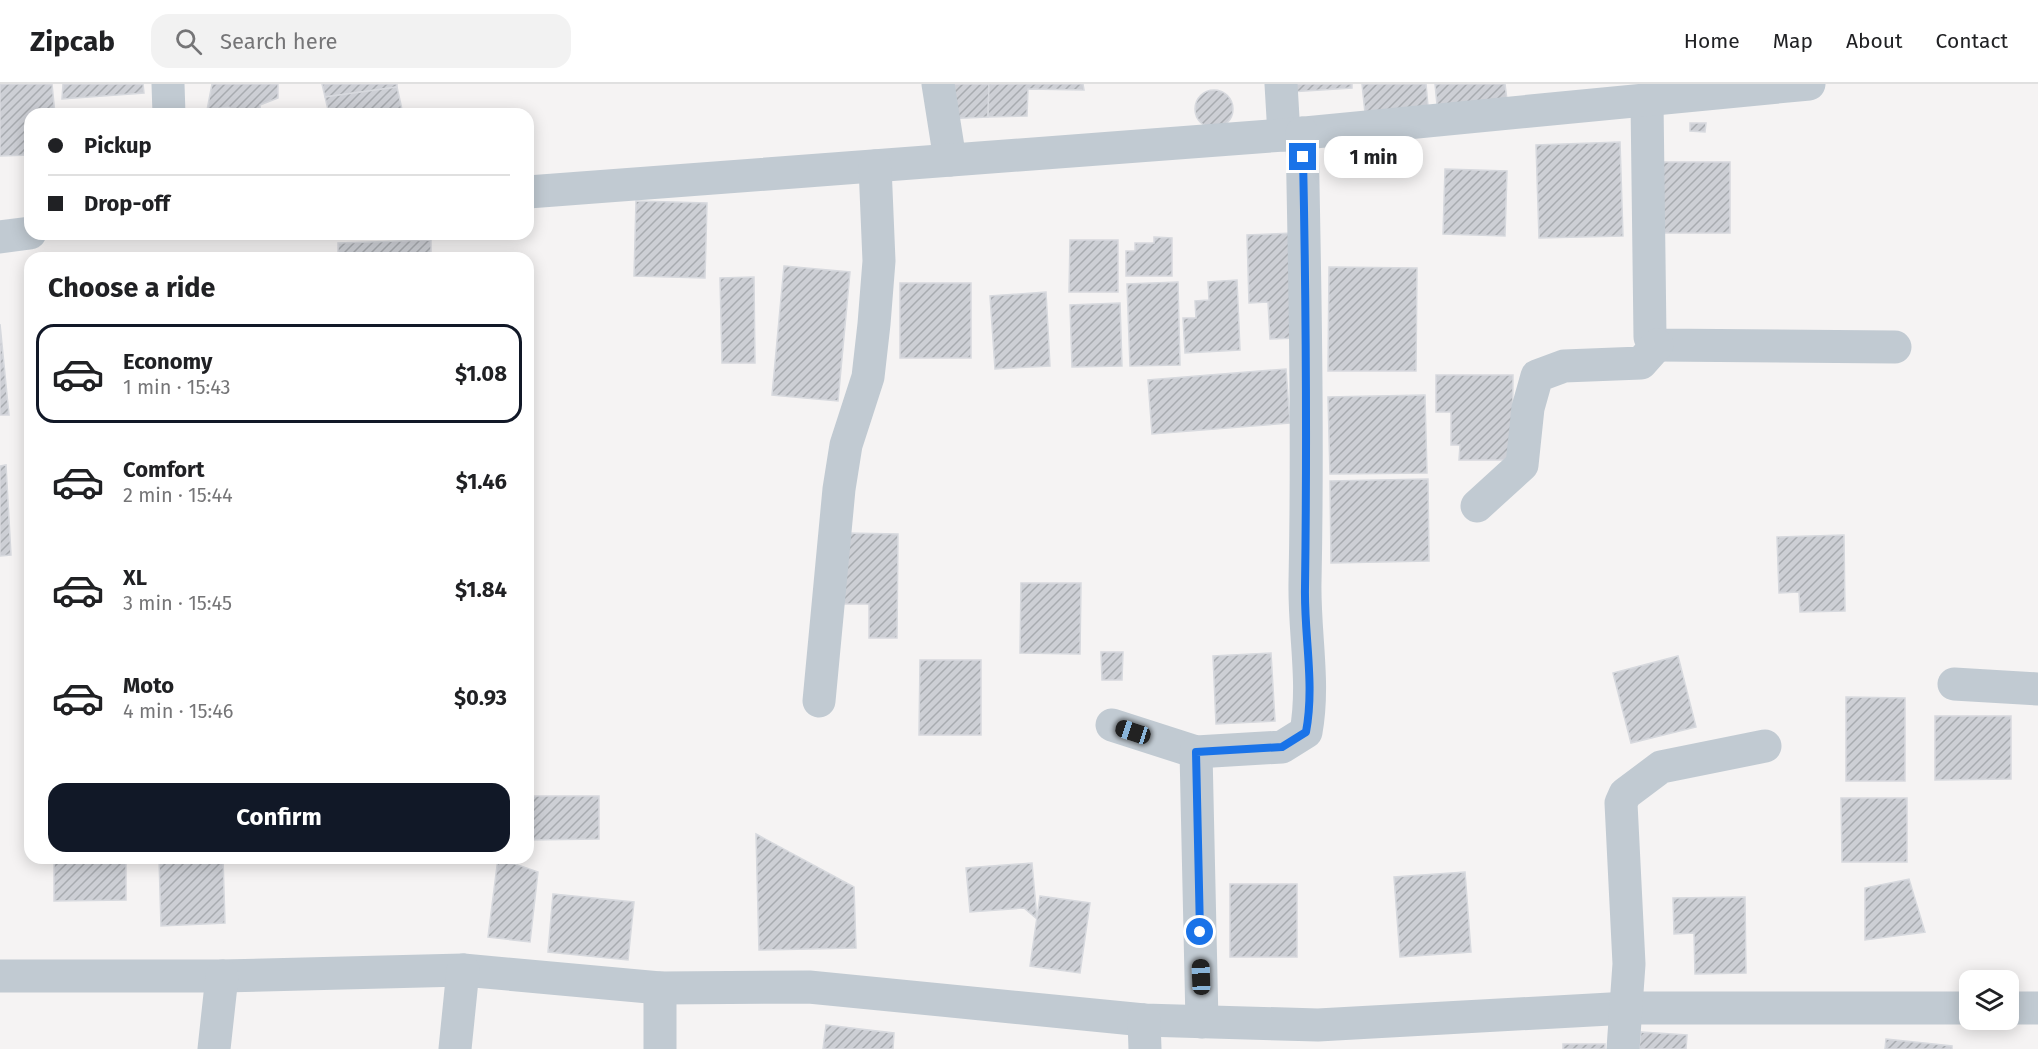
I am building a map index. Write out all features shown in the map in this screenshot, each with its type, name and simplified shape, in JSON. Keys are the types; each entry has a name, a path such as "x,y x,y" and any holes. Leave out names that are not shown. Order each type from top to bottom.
{"street":[{"path":"168,84 169,108"},
{"path":"938,84 950,160"},
{"path":"1112,725 1196,752 1282,747 1306,732 1311,702 1305,597 1308,414 1293,134 1281,84"},
{"path":"534,192 1293,134 1809,84"},
{"path":"1647,101 1650,337 1657,345 1895,347"},
{"path":"819,701 838,489 846,445 868,377 874,324 879,261 875,166"},
{"path":"0,237 24,234"},
{"path":"1477,506 1522,465 1528,408 1537,376 1564,366 1641,363 1657,345"},
{"path":"1954,684 2038,689"},
{"path":"1623,1049 1628,1008 1629,964 1621,803 1624,794 1661,767 1765,746"},
{"path":"1196,752 1202,1022"},
{"path":"0,976 222,976 463,970 660,988 809,987 1144,1034 1202,1022 1320,1037 1628,1008 1959,1008"},
{"path":"454,1049 463,970"},
{"path":"214,1049 222,976"},
{"path":"660,988 660,1049"},
{"path":"2019,1008 2038,1008"}],"building":[{"path":"0,84 52,84 54,108 24,108 24,155 0,156"},
{"path":"63,84 143,84 144,93 62,99"},
{"path":"212,84 278,84 278,98 260,105 260,108 207,108"},
{"path":"322,84 397,84 397,87 325,97"},
{"path":"944,84 989,84 988,117 944,119"},
{"path":"989,84 1083,84 1084,90 1028,89 1027,116 988,117"},
{"path":"1289,84 1352,84 1352,88 1290,92"},
{"path":"1362,84 1426,84 1428,106 1365,113"},
{"path":"1435,84 1505,84 1508,108 1438,115"},
{"path":"397,87 402,108 328,108 325,97"},
{"path":"1214,90 1228,95 1233,109 1228,123 1214,128 1200,123 1195,109 1200,95"},
{"path":"1690,123 1706,123 1705,132 1690,131"},
{"path":"1620,142 1623,236 1539,238 1536,145"},
{"path":"1660,162 1730,162 1730,233 1660,233"},
{"path":"1445,169 1507,171 1505,236 1443,234"},
{"path":"636,201 707,203 705,278 634,276"},
{"path":"1294,233 1298,338 1270,339 1268,302 1249,303 1247,235"},
{"path":"1154,237 1172,238 1172,276 1126,276 1126,251 1135,251 1135,243 1154,243"},
{"path":"431,240 431,252 338,252 338,243"},
{"path":"1070,240 1118,240 1118,292 1069,292"},
{"path":"784,266 850,272 838,401 772,395"},
{"path":"1329,267 1417,268 1416,371 1328,371"},
{"path":"754,277 755,363 722,363 720,278"},
{"path":"1237,280 1240,350 1185,353 1183,318 1196,318 1195,301 1209,300 1208,282"},
{"path":"1178,282 1180,365 1130,366 1127,284"},
{"path":"900,283 971,283 971,358 900,358"},
{"path":"1046,292 1050,366 995,369 990,296"},
{"path":"1120,303 1122,366 1072,367 1070,305"},
{"path":"0,324 9,415 0,415"},
{"path":"1286,369 1290,423 1152,434 1148,380"},
{"path":"1436,375 1513,375 1512,460 1459,460 1460,445 1451,445 1451,412 1436,412"},
{"path":"1425,395 1427,473 1330,474 1328,397"},
{"path":"6,465 11,555 0,556 0,466"},
{"path":"1428,479 1429,561 1331,563 1330,481"},
{"path":"845,533 898,534 897,638 869,638 869,604 844,604"},
{"path":"1844,535 1845,611 1800,612 1799,592 1779,593 1777,537"},
{"path":"1021,583 1081,583 1080,654 1020,653"},
{"path":"1101,652 1123,652 1122,680 1102,680"},
{"path":"1271,653 1275,721 1216,724 1213,656"},
{"path":"1678,656 1696,727 1631,743 1613,673"},
{"path":"920,660 981,660 981,735 919,735"},
{"path":"1846,697 1905,698 1905,781 1846,781"},
{"path":"1935,716 2011,716 2011,779 1935,780"},
{"path":"534,796 599,796 599,839 534,840"},
{"path":"1841,798 1907,798 1907,862 1842,862"},
{"path":"756,834 854,887 856,948 759,950"},
{"path":"1032,863 1037,919 1024,908 970,912 966,868"},
{"path":"54,864 126,864 126,900 54,901"},
{"path":"159,864 223,864 225,923 161,926"},
{"path":"497,864 515,864 538,872 530,942 488,937"},
{"path":"1465,872 1471,952 1400,957 1394,877"},
{"path":"1909,879 1925,932 1865,940 1865,888"},
{"path":"1230,884 1297,884 1297,957 1230,957"},
{"path":"553,894 634,902 628,960 548,952"},
{"path":"1040,896 1090,903 1080,973 1030,966"},
{"path":"1745,897 1746,973 1695,974 1694,933 1674,934 1673,898"},
{"path":"826,1025 894,1033 893,1049 823,1049"},
{"path":"1641,1032 1687,1035 1686,1049 1639,1049"},
{"path":"1886,1039 1952,1046 1952,1049 1885,1049"},
{"path":"1563,1044 1605,1044 1605,1049 1563,1049"}],"route":[{"path":"1200,932 1196,752 1282,747 1306,732 1311,702 1305,597 1308,414 1303,157"}]}
